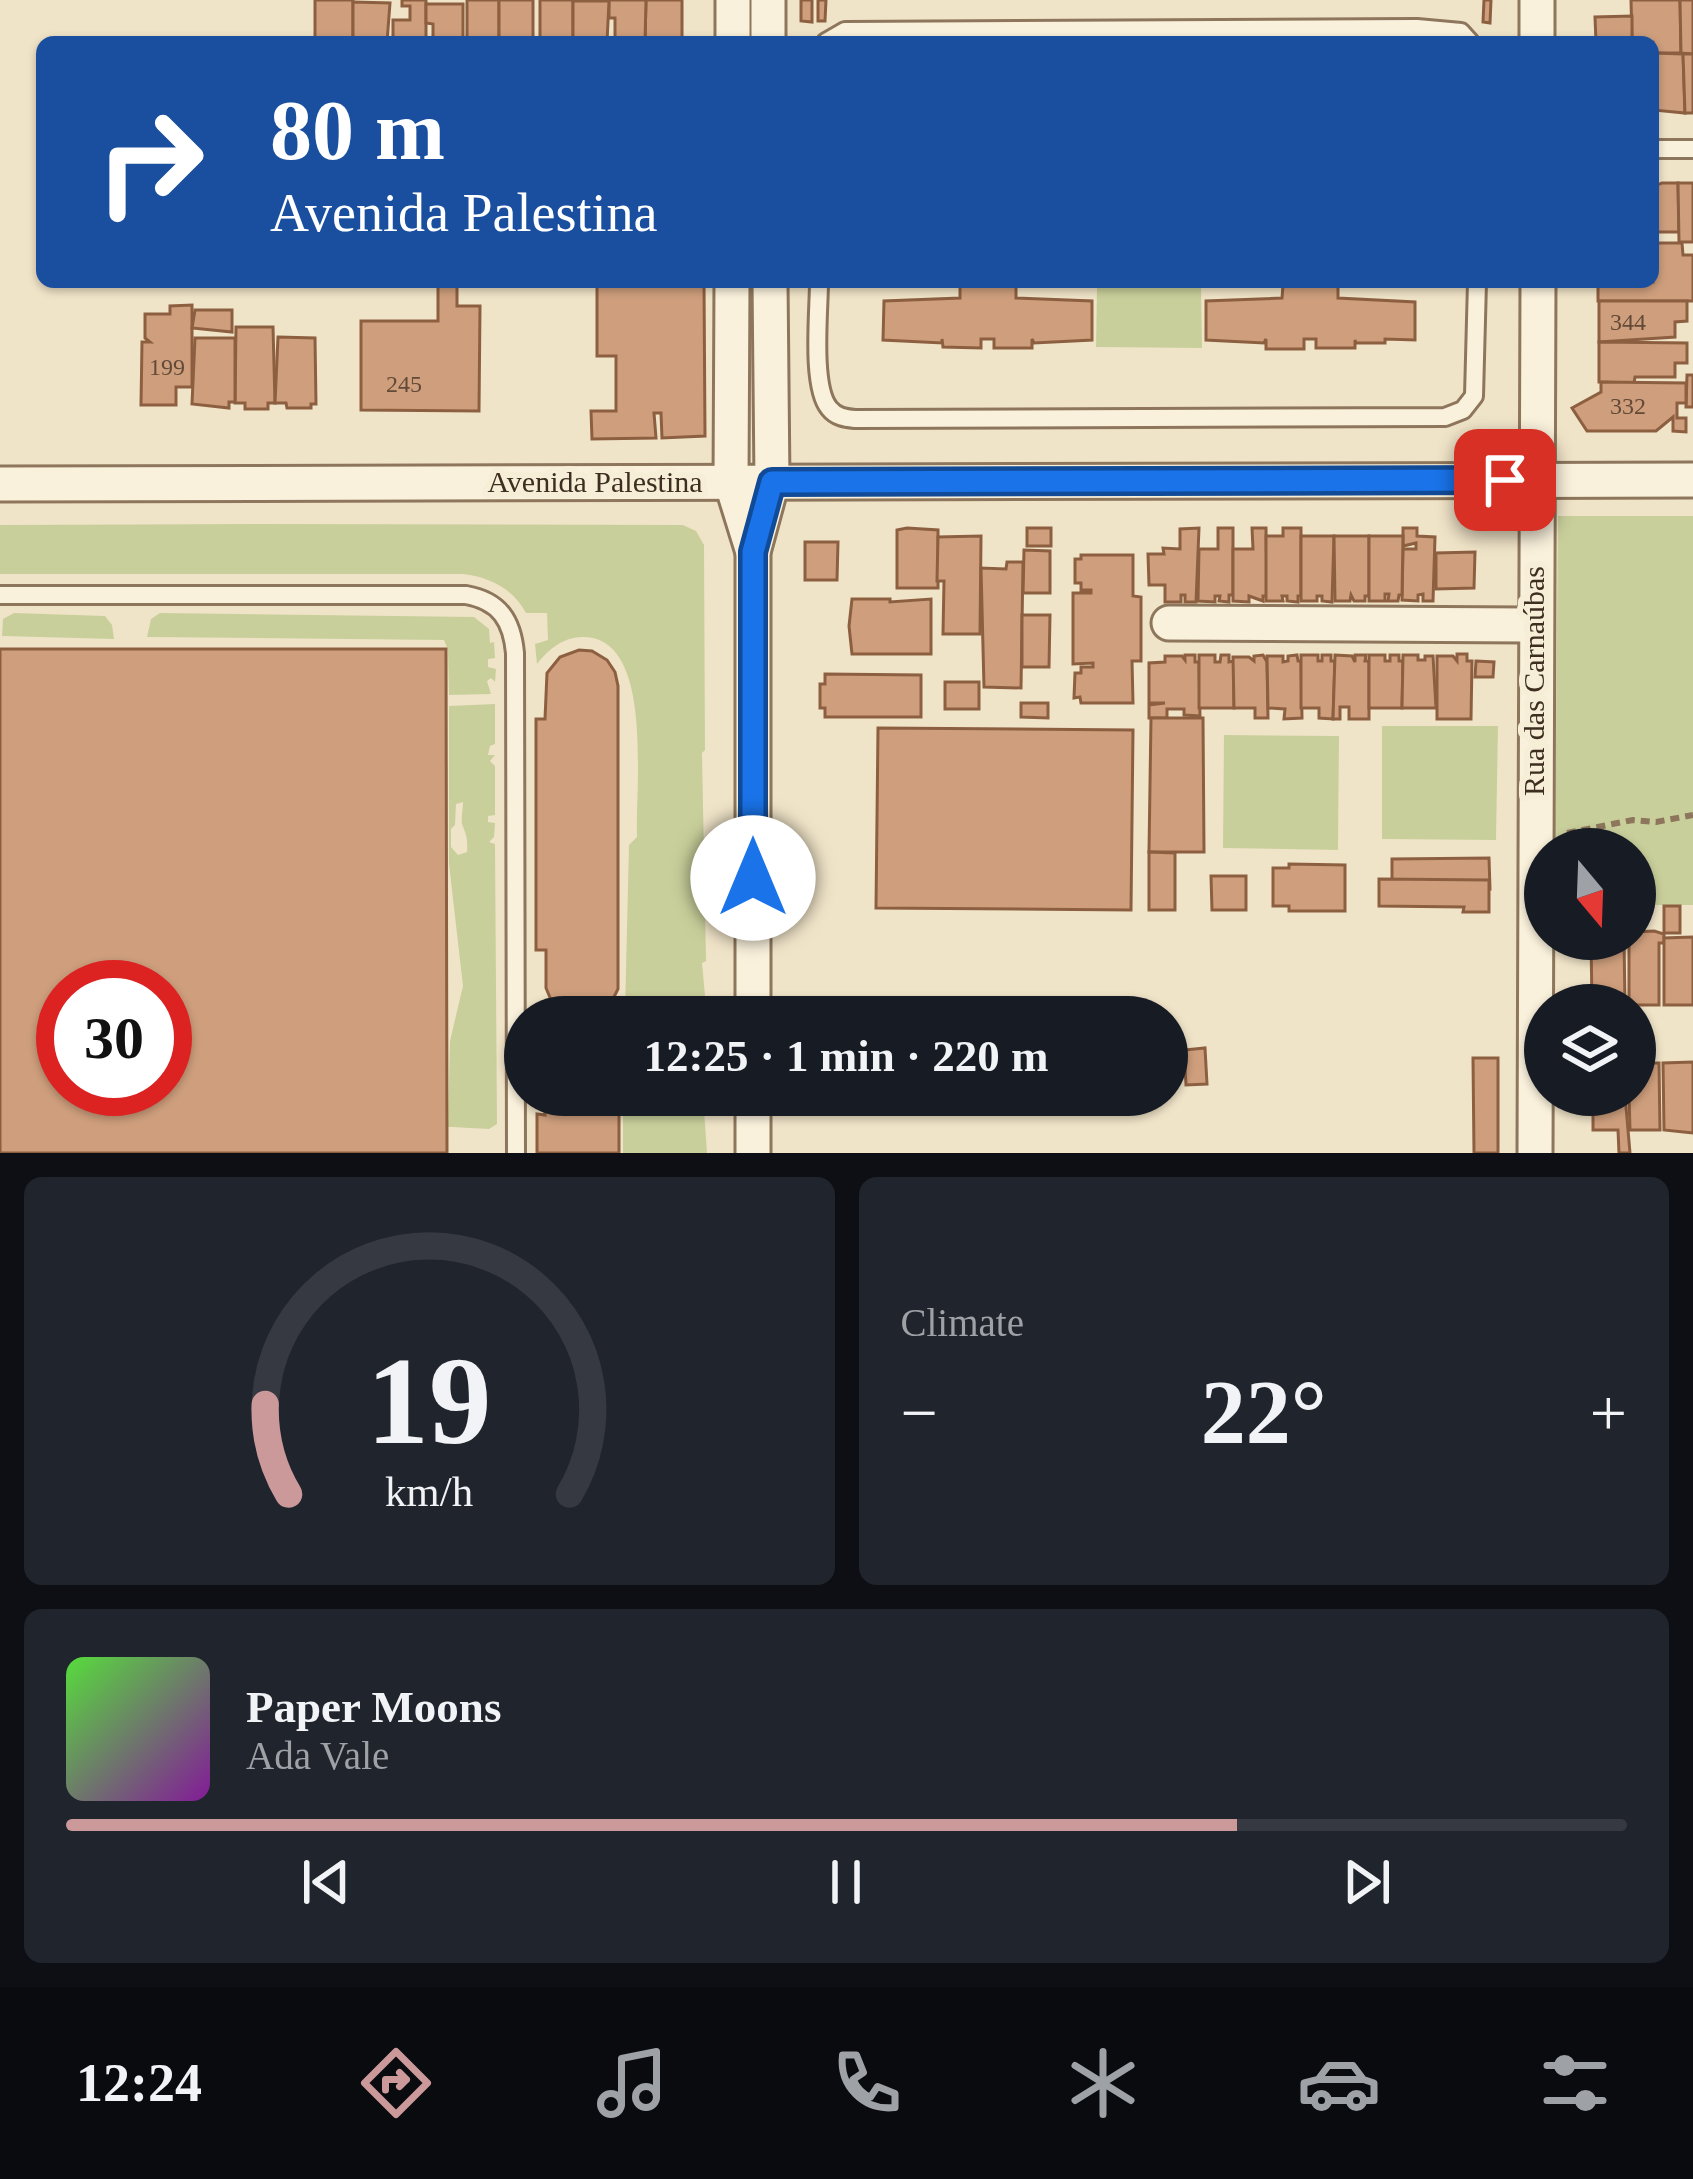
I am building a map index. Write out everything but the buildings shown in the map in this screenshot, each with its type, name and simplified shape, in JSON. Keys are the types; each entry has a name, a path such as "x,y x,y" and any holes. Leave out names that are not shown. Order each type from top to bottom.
{"street":[{"path":"733,0 733,36"},
{"path":"768,0 768,36"},
{"path":"1537,0 1537,36"},
{"path":"732,288 731,481 753,552"},
{"path":"753,996 753,552 772,482 770,288"},
{"name":"Rua das Carnaúbas","path":"1534,828 1538,288"},
{"name":"Avenida Palestina","path":"0,484 1693,480"},
{"path":"1169,623 1534,625"},
{"name":"Rua das Carnaúbas","path":"1534,960 1534,1153"},
{"path":"753,1116 753,1153"}],"lane":[{"path":"836,36 845,31 1417,28 1464,36"},
{"path":"1659,149 1693,149"},
{"path":"819,288 819,379 825,405 835,414 855,419 1445,417 1463,410 1474,396 1478,288"},
{"path":"0,595 466,595 485,599 500,610 513,631 515,653 516,1153"}],"path":[{"path":"1591,828 1693,815"}],"green space":[{"path":"1097,288 1201,288 1202,348 1096,347"},
{"path":"1558,516 1693,516 1693,905 1656,905 1656,828 1555,828"},
{"path":"0,525 683,525 696,531 704,545 705,996 625,996 629,845 637,837 637,725 625,668 612,649 593,638 576,637 555,647 537,664 535,644 548,640 547,613 526,613 500,586 463,574 0,574"},
{"path":"14,613 105,616 114,639 2,636 3,619"},
{"path":"160,613 474,617 489,629 490,643 494,642 495,658 488,659 488,667 496,669 495,682 487,681 491,694 449,695 444,640 147,637 151,619"},
{"path":"495,704 495,744 488,755 495,755 490,761 495,766 495,815 488,816 488,822 495,823 489,842 495,844 497,1124 489,1129 448,1127 450,1041 463,986 449,864 449,706","holes":["463,802 467,852 458,855 451,847 451,829 456,804"]},
{"path":"1382,726 1498,726 1496,840 1382,839"},
{"path":"1224,735 1339,736 1338,850 1223,848"},
{"path":"623,1116 704,1116 707,1153 623,1153"}],"route":[{"path":"753,878 753,552 772,482 1505,480"}]}
